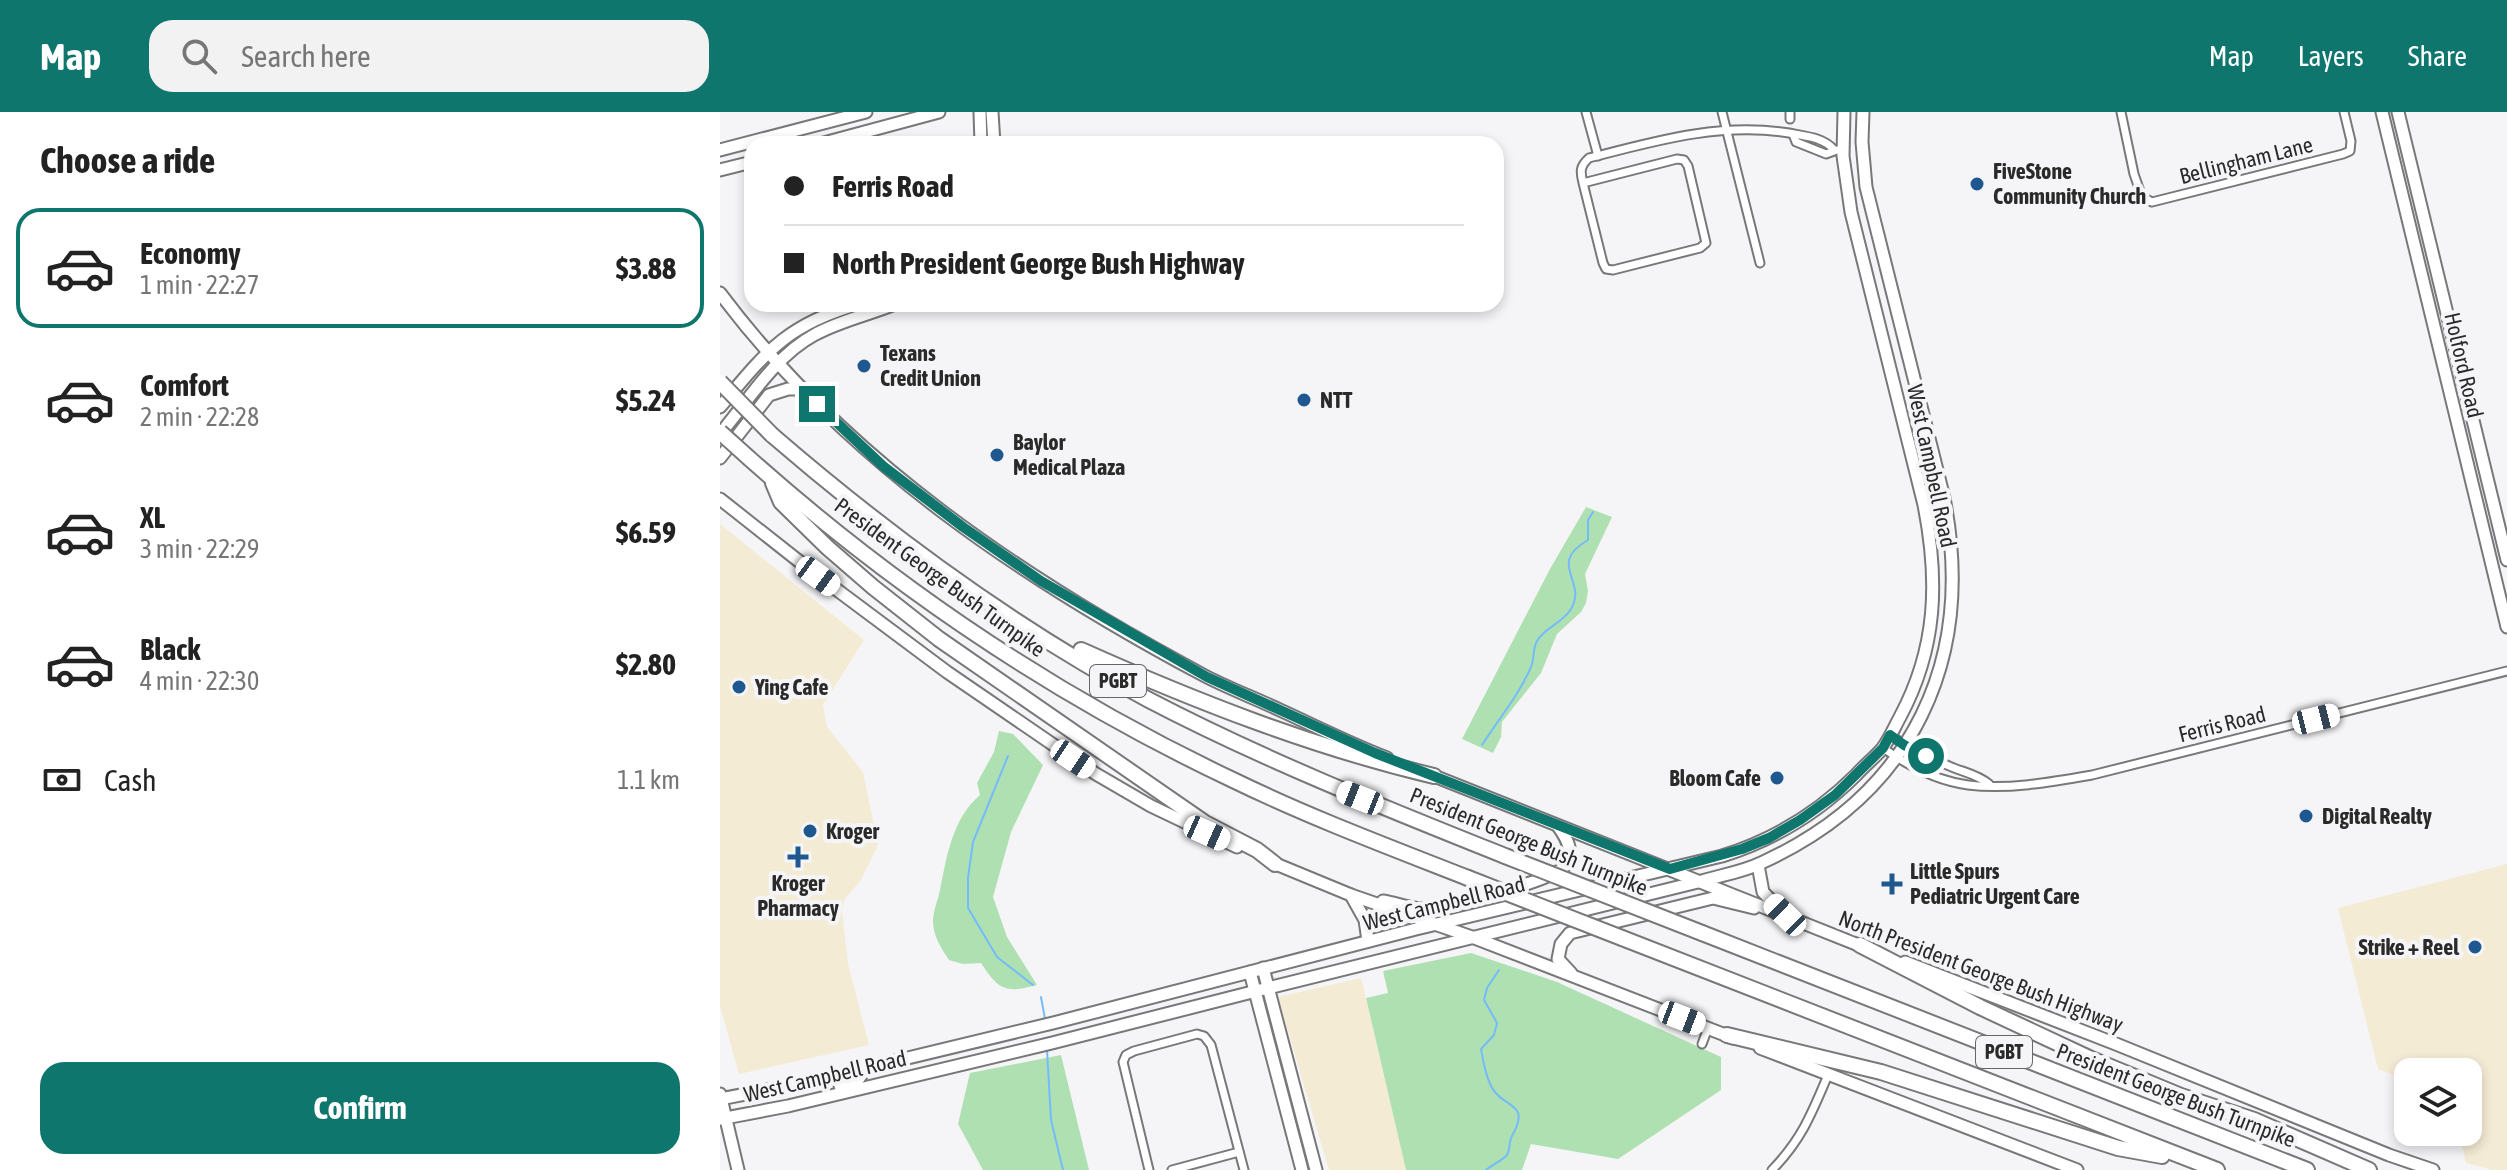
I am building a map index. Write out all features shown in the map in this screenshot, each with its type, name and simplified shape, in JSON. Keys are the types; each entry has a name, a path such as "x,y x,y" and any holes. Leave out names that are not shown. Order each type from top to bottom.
{"highway":[{"name":"President George Bush Turnpike","path":"720,382 772,435 841,494 1016,621 1147,699 1237,744 1331,786 1505,856 2307,1170"},
{"name":"President George Bush Turnpike","path":"720,433 834,531 921,597 1014,659 1110,717 1207,768 1282,803 1468,878 2217,1170"},
{"path":"772,479 781,502 828,548 939,639 1205,823 1257,850 1275,864"},
{"path":"1016,621 1160,686 1231,713 1382,764 1434,776"},
{"path":"1860,945 1980,1007 2089,1058 2181,1096 2254,1120 2369,1170"},
{"path":"1727,1035 1881,1072 2118,1148 2196,1162"}],"main road":[{"path":"774,136 866,112"},
{"path":"850,136 939,112"},
{"path":"980,112 981,136"},
{"path":"992,112 994,136"},
{"name":"West Campbell Road","path":"720,1097 795,1085 1070,1019 1435,924 1722,856 1769,838 1835,795 1883,748 1920,675 1933,592 1931,542 1838,150 1844,112"},
{"name":"West Campbell Road","path":"723,1118 788,1106 1074,1038 1702,881 1758,865 1802,842 1841,816 1897,758 1925,707 1942,662 1952,604 1952,547 1944,498 1866,187 1862,150 1863,112"},
{"name":"Holford Road","path":"2382,112 2507,627"},
{"name":"Holford Road","path":"2398,112 2507,560"},
{"path":"720,150 744,144"},
{"path":"1838,150 1862,150"},
{"path":"720,170 744,164"},
{"name":"North President George Bush Highway","path":"720,293 743,324 802,389 883,466 1041,581 1207,677 1375,753 2433,1170"},
{"path":"720,407 768,350 814,319 835,312"},
{"path":"720,433 779,363 812,336 872,312"},
{"path":"720,458 769,395 788,389 802,389"},
{"path":"720,499 947,672 1096,774 1185,823 1351,895 1472,937 2077,1170"},
{"path":"1351,895 1423,909 1540,881 1564,868 1569,859 1570,849 1558,825"},
{"path":"1758,865 1763,892 1785,915"},
{"path":"1351,895 1365,920 1368,941"},
{"path":"1578,979 1558,959 1561,944 1570,933 1713,898 1785,915"},
{"path":"1263,968 1316,1170"},
{"path":"1250,972 1302,1170"},
{"path":"788,1106 857,1081 867,1067"},
{"path":"720,1097 738,1170"},
{"path":"1289,1119 1304,1144 1308,1145"}],"street":[{"path":"1586,112 1598,156"},
{"path":"1722,112 1760,263"},
{"name":"Bellingham Lane","path":"2121,112 2134,174 2142,197 2152,202 2350,151 2351,141 2344,112"},
{"path":"1583,183 1677,159 1684,160 1688,166 1706,243 1700,248 1613,270 1606,269 1580,172 1582,164 1589,158 1688,133 1726,130 1801,133 1838,150"},
{"path":"1793,134 1796,142 1826,154 1838,150"},
{"path":"1816,150 1820,141"},
{"name":"Ferris Road","path":"1883,748 1917,769 1967,785 2052,781 2092,775 2507,671"},
{"name":"Ferris Road","path":"1890,735 1904,745 1979,776 1991,785"},
{"path":"1702,1044 1708,1028"},
{"path":"1149,1170 1123,1062 1126,1055 1134,1051 1197,1034 1204,1036 1211,1045 1244,1170"},
{"path":"1772,1170 1807,1126 1828,1075"},
{"path":"1172,1170 1239,1152"}],"shaded area":[{"path":"720,524 864,640 823,705 827,727 863,772 878,845 861,880 845,899 842,910 848,964 869,1045 739,1074 720,1006"},
{"path":"2507,864 2507,1170 2466,1163 2462,1146 2482,1146 2482,1058 2394,1058 2394,1075 2378,1069 2338,908"},
{"path":"1361,978 1406,1170 1329,1170 1278,997"}],"green space":[{"path":"1586,507 1612,517 1585,574 1588,591 1586,603 1581,612 1557,634 1541,673 1502,722 1501,737 1493,753 1462,739 1550,569"},
{"path":"999,731 1013,734 1043,765 1011,832 993,897 1007,937 1037,985 1017,989 998,984 981,963 963,964 949,960 933,926 952,839 963,815 980,795 977,783 994,752"},
{"path":"1471,953 1557,982 1721,1057 1721,1090 1618,1159 1531,1144 1522,1170 1406,1170 1366,998 1388,993 1383,971"},
{"path":"1061,1055 1089,1170 983,1170 958,1124 970,1073"}],"waterway":[{"path":"1482,745 1526,677 1539,638 1571,609 1575,590 1570,557 1588,540 1588,520 1593,512"},
{"path":"1008,756 973,842 968,908 997,957 1033,985"},
{"path":"1486,1170 1507,1155 1519,1117 1513,1106 1491,1086 1481,1049 1494,1035 1497,1023 1484,1000 1487,988 1499,970"},
{"path":"1041,997 1045,1019"},
{"path":"1047,1050 1051,1120 1063,1170"}],"place":[{"name":"FiveStone Community Church","path":"1977,184"},
{"name":"Texans Credit Union","path":"864,366"},
{"name":"NTT","path":"1304,400"},
{"name":"Baylor Medical Plaza","path":"997,455"},
{"name":"Ying Cafe","path":"739,687"},
{"name":"Bloom Cafe","path":"1777,778"},
{"name":"Digital Realty","path":"2306,816"},
{"name":"Kroger","path":"810,831"},
{"name":"Kroger Pharmacy","path":"798,857"},
{"name":"Little Spurs Pediatric Urgent Care","path":"1892,884"},
{"name":"Strike + Reel","path":"2475,947"}],"route":[{"path":"817,404 883,466 963,527 1080,605 1207,677 1375,753 1670,869 1742,849 1800,820 1835,795 1883,748 1890,735 1926,756"}]}
